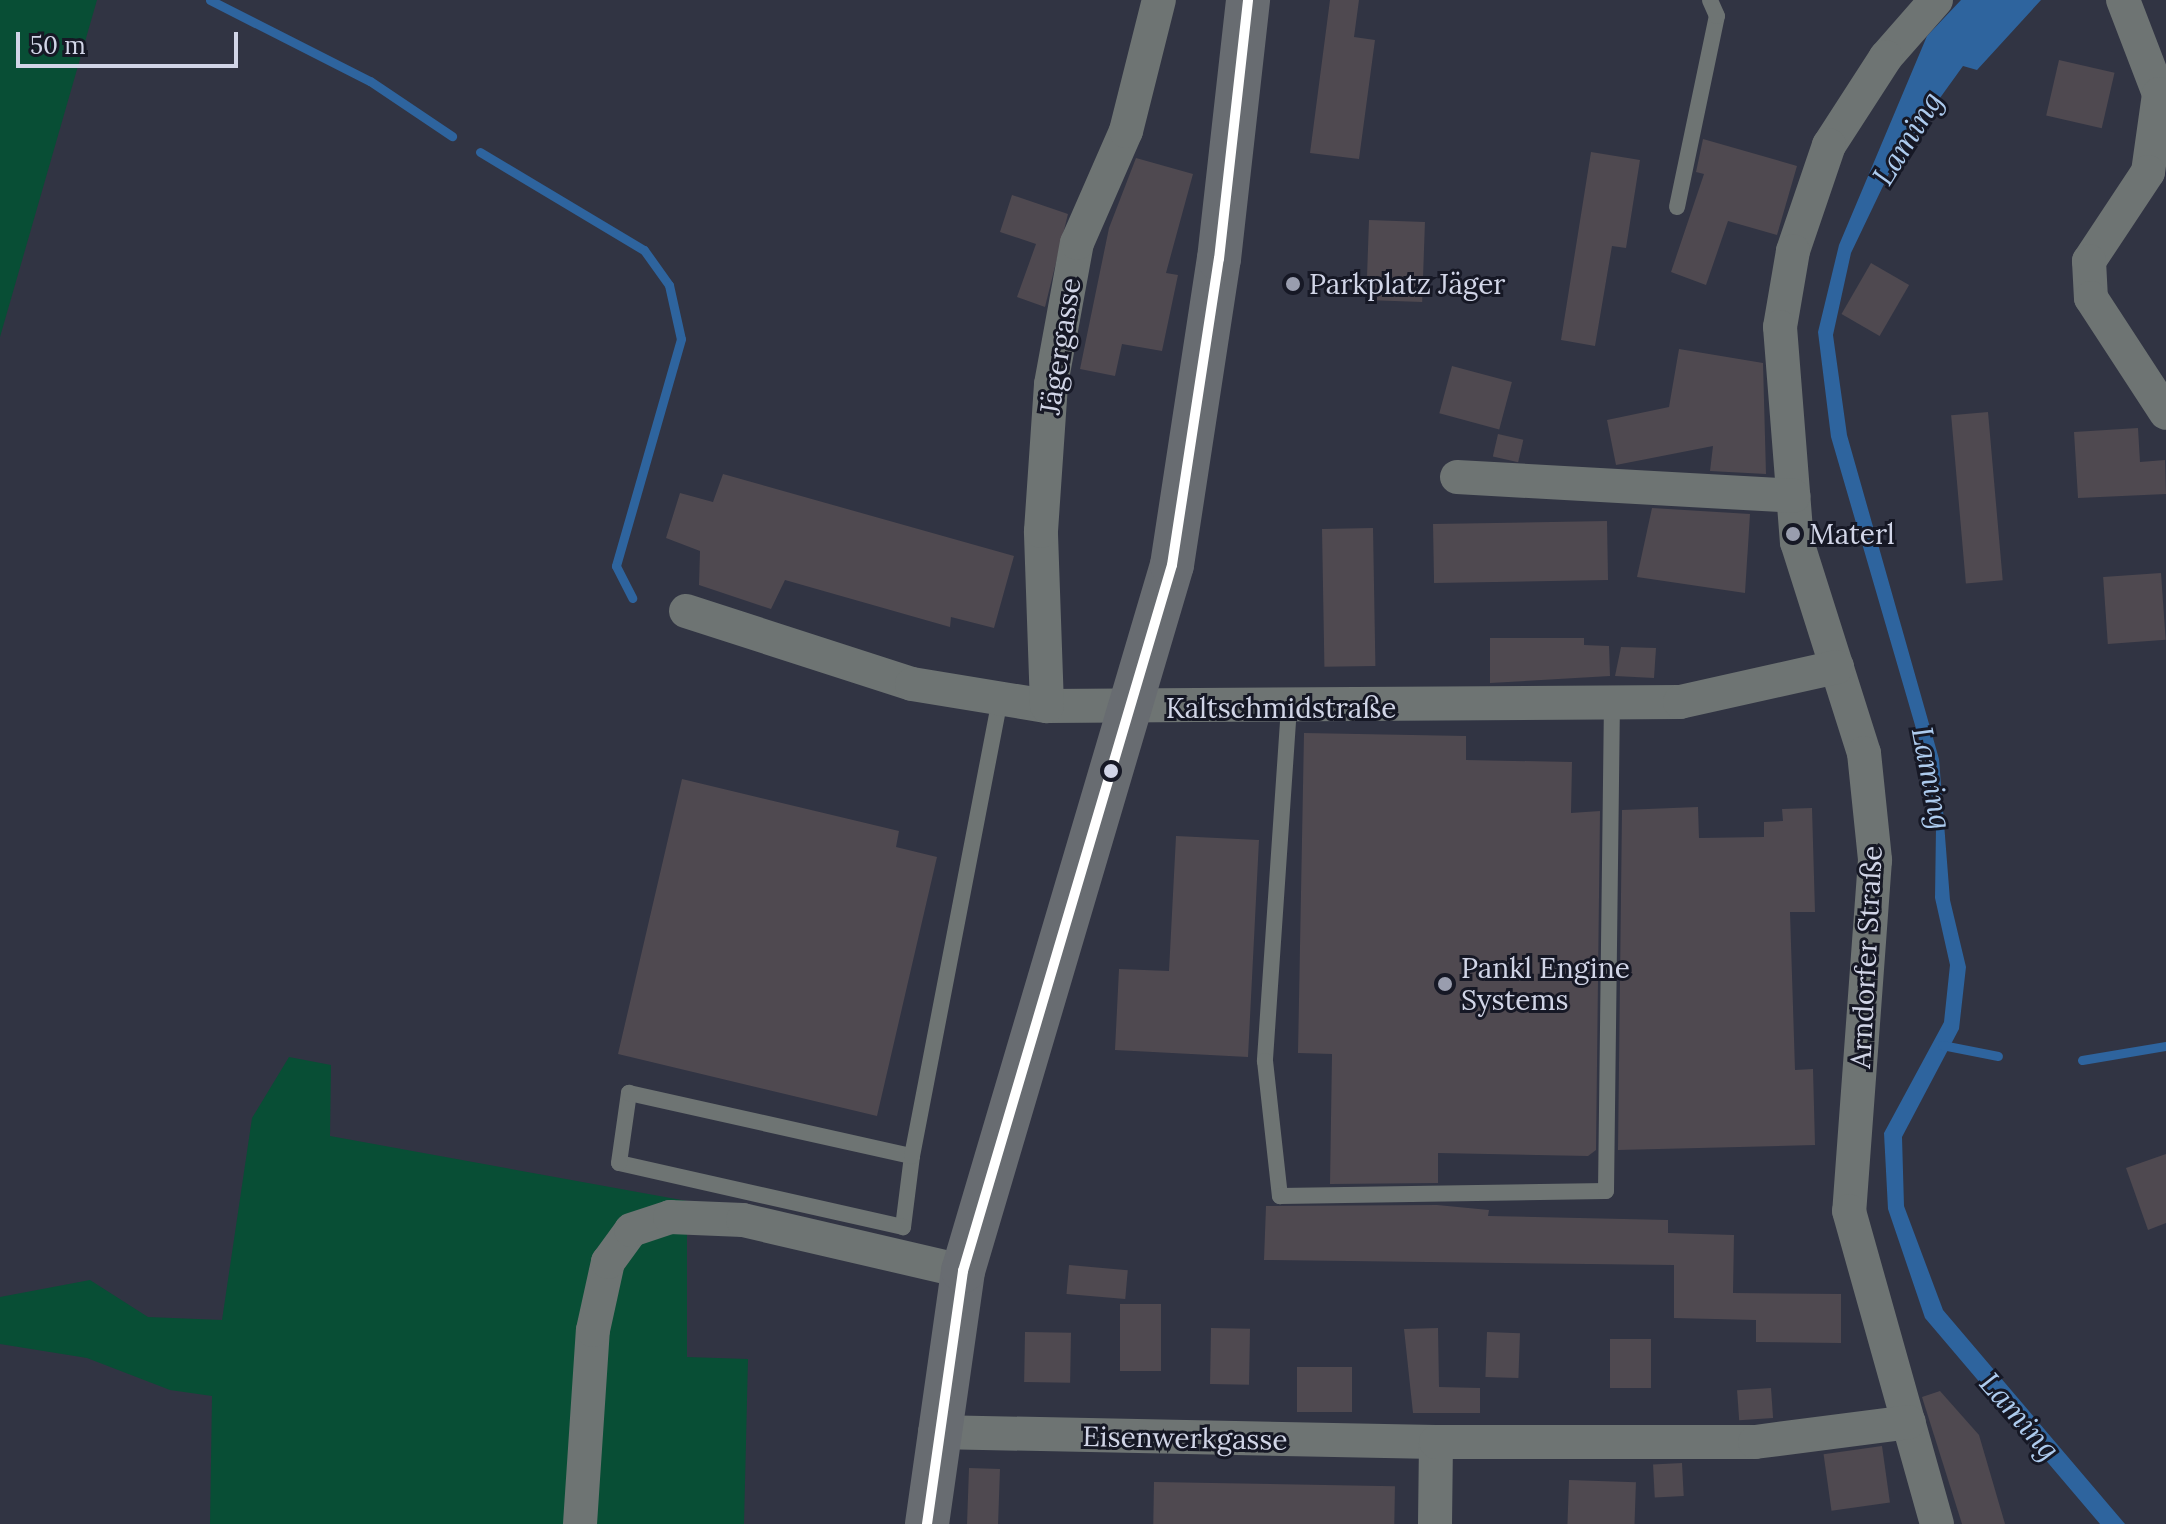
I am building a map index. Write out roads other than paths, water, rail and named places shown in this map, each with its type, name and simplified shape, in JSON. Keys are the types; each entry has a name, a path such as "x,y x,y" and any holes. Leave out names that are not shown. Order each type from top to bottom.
{"main road":[{"path":"927,1524 935,1432 963,1271 1038,1002 1133,709 1172,565 1219,259 1248,0"}],"street":[{"name":"Jägergasse","path":"1047,706 1041,531 1051,384 1077,243 1126,131 1159,0"},
{"name":"Arndorfer Straße","path":"1936,0 1886,57 1829,145 1793,251 1780,327 1797,542 1864,753 1875,860 1849,1211 1924,1467 1937,1524"},
{"path":"2123,0 2159,94 2148,172 2089,261 2091,298 2166,413"},
{"path":"1457,477 1793,496"},
{"name":"Kaltschmidstraße","path":"686,611 912,684 1047,706 1133,709 1680,702 1837,667"},
{"path":"580,1524 593,1330 608,1262 631,1230 670,1217 743,1220 963,1271"},
{"name":"Eisenwerkgasse","path":"935,1432 1436,1442 1755,1442 1909,1422"},
{"path":"1435,1524 1436,1442"},
{"path":"1924,1467 1950,1524"}],"lane":[{"path":"1677,207 1717,16 1710,0"},
{"path":"912,1156 629,1093 619,1163 903,1227 912,1156 1000,698"},
{"path":"1289,707 1265,1061 1280,1196 1606,1191 1612,704"}],"water":[{"name":"Laming","path":"1961,0 2041,0 1977,70 1963,66 1896,159 1851,253 1833,335 1847,435 1939,759 1950,900 1966,967 1959,1029 1902,1137 1904,1206 1943,1310 2125,1524 2100,1524 1925,1318 1888,1209 1884,1133 1944,1022 1950,965 1935,898 1936,827 1926,763 1831,437 1818,332 1839,245 1927,36"}],"waterway":[{"path":"210,0 370,81 452,136"},
{"path":"480,152 644,250 669,285 681,339 616,566 632,598"},
{"path":"1942,1045 1998,1056"},
{"path":"2082,1060 2166,1046"}],"place":[{"name":"Parkplatz Jäger","path":"1293,284"},
{"name":"Materl","path":"1793,534"},
{"name":"Pankl Engine Systems","path":"1445,984"}]}
